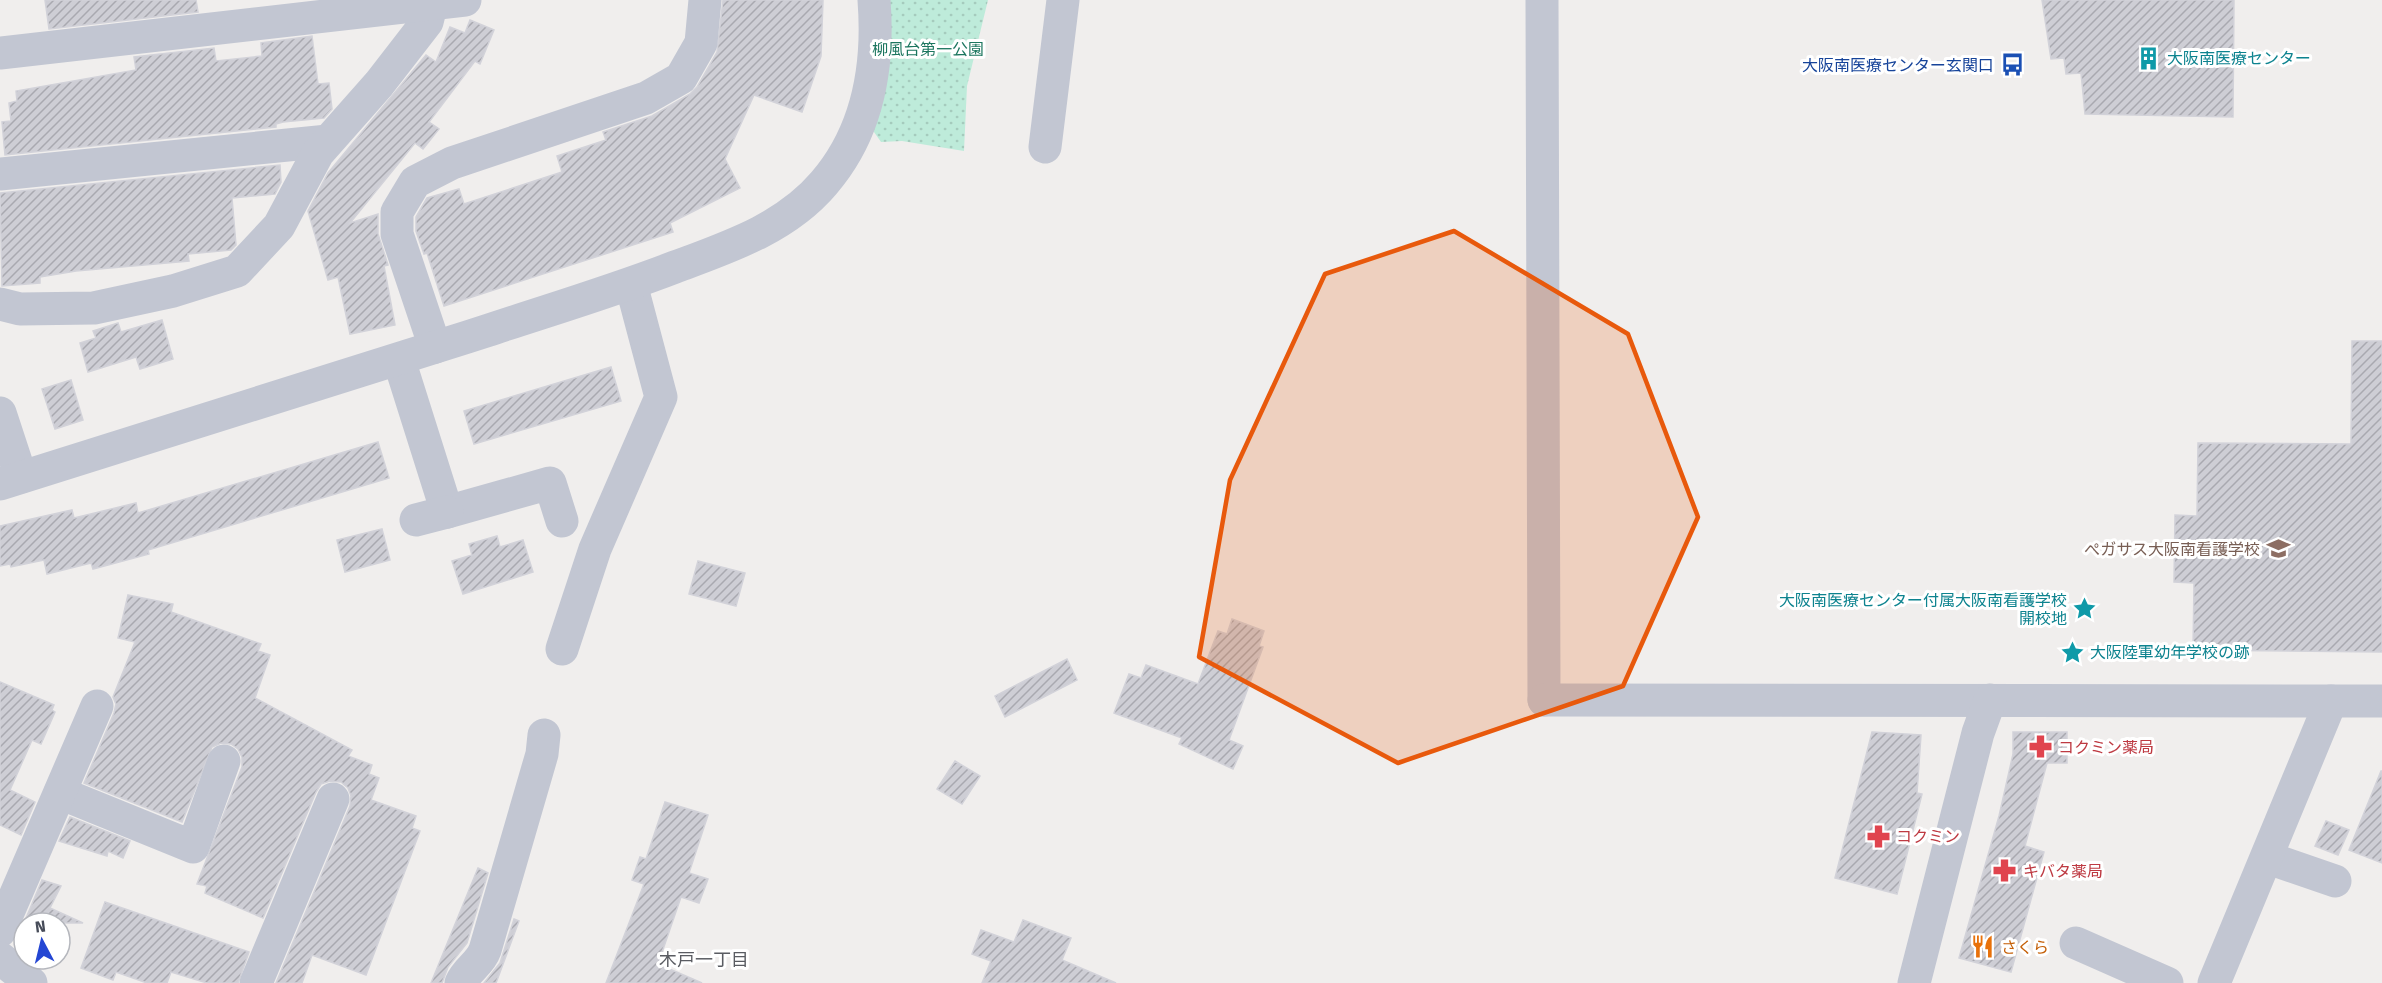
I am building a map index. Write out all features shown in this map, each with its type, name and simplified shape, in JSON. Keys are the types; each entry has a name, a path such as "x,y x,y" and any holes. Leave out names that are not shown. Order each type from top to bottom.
{"street":[{"path":"0,53 431,6 465,0"},
{"path":"435,347 397,234 398,212 415,182 452,163 646,98 681,78 701,43 705,0"},
{"path":"0,413 11,481 399,360 631,284 728,247 780,223 824,184 854,140 868,97 877,40 874,0"},
{"path":"1046,147 1063,0"},
{"path":"1542,0 1544,700 2382,701"},
{"path":"0,304 20,309 94,308 173,291 237,271 279,226 318,153 379,84 427,22 431,6"},
{"path":"0,174 328,141"},
{"path":"562,649 595,549 661,397 631,284"},
{"path":"399,360 447,512"},
{"path":"416,520 550,483 562,521"},
{"path":"1914,983 1978,733 1990,700"},
{"path":"2214,983 2268,858 2331,701"},
{"path":"0,931 97,706"},
{"path":"461,983 466,973 479,963 485,950 542,754 544,735"},
{"path":"60,793 193,847 224,761"},
{"path":"256,983 333,799"},
{"path":"2268,858 2335,882"},
{"path":"2076,943 2167,983"},
{"path":"0,958 31,983"}],"highlighted area":[{"path":"1454,231 1628,334 1698,517 1623,686 1398,763 1199,657 1230,480 1325,274"}],"green space":[{"name":"柳風台第一公園","path":"878,0 988,0 967,86 964,151 902,141 881,142 867,122"}],"building":[{"path":"45,0 196,0 198,12 49,29"},
{"path":"723,0 823,0 821,56 802,112 754,95 725,159 740,188 670,223 673,232 444,306 427,253 424,254 416,231 416,217 427,198 459,189 464,204 562,172 557,156 606,140 603,132 652,116 690,94 697,87 717,52"},
{"name":"大阪南医療センター","path":"2042,0 2234,0 2233,117 2085,114 2081,73 2066,74 2064,58 2051,59"},
{"path":"470,20 494,30 480,64 475,61 429,122 439,129 423,149 415,143 350,223 378,214 378,234 388,265 384,266 395,325 350,334 338,277 328,280 308,211 328,173 426,55 436,62 450,27 465,33"},
{"path":"312,36 318,84 329,83 332,109 324,118 283,122 276,124 276,127 5,155 2,122 11,121 9,103 17,101 16,91 136,70 134,57 214,48 216,61 262,56 261,43"},
{"path":"280,165 281,182 275,194 232,198 236,245 231,250 188,254 189,261 76,271 40,277 40,283 2,286 0,193"},
{"path":"162,320 173,359 140,369 136,357 88,372 80,343 96,338 93,331 118,323 121,332"},
{"name":"ぺガサス大阪南看護学校","path":"2352,341 2382,341 2382,652 2193,650 2194,583 2174,582 2175,515 2197,516 2198,443 2351,444"},
{"path":"611,367 621,401 474,444 464,411"},
{"path":"71,380 83,420 55,429 42,389"},
{"path":"378,442 389,478 148,550 149,554 93,569 91,563 47,574 44,560 11,567 10,564 0,566 0,526 72,510 74,518 136,503 138,513"},
{"path":"382,529 390,560 345,572 337,540"},
{"path":"497,536 500,547 523,540 533,572 463,594 452,561 472,555 469,544"},
{"path":"698,561 745,573 736,606 689,594"},
{"path":"128,595 173,604 171,612 261,644 258,651 270,655 255,698 352,750 348,756 372,765 369,774 379,778 371,800 416,816 412,828 420,831 366,975 312,955 302,983 276,983 350,806 351,796 348,788 341,782 330,781 321,784 316,792 263,918 205,893 207,886 197,884 242,767 242,757 238,749 231,744 221,743 212,747 182,822 84,783 114,713 116,704 113,697 135,642 118,638"},
{"path":"1232,619 1264,631 1259,646 1263,647 1229,740 1243,746 1233,769 1179,744 1182,738 1114,713 1129,674 1141,678 1146,665 1198,684 1218,631 1227,634"},
{"path":"1067,659 1077,680 1005,717 995,696"},
{"path":"0,682 54,705 52,710 55,712 41,744 32,740 10,790 35,802 21,835 0,825"},
{"name":"コクミン","path":"1872,732 1921,735 1917,793 1922,794 1897,894 1835,878"},
{"path":"2013,732 2067,732 2067,763 2047,763 2025,846 2044,852 2011,972 1959,958 1999,816 2013,754"},
{"path":"955,761 980,776 962,804 937,789"},
{"path":"2382,771 2382,863 2349,850"},
{"path":"665,802 708,815 689,873 708,879 699,903 681,897 658,964 702,983 606,983 644,884 632,880 640,857 646,859"},
{"path":"70,817 130,841 123,858 108,851 107,856 59,841"},
{"path":"2326,821 2349,830 2338,855 2315,846"},
{"path":"478,868 488,873 467,943 448,967 442,983 431,983"},
{"path":"42,880 61,886 50,908 57,911 29,911"},
{"path":"105,902 249,952 238,983 207,983 171,972 167,983 147,983 116,972 113,980 81,968"},
{"path":"72,918 83,923 72,923"},
{"path":"514,919 519,921 496,983 484,983 500,963"},
{"path":"1023,920 1071,938 1062,960 1116,983 982,983 991,961 972,954 981,930 1014,942"}],"place":[{"name":"大阪南医療センター","path":"2149,58"},
{"name":"大阪南医療センター玄関口","path":"2012,65"},
{"name":"ぺガサス大阪南看護学校","path":"2278,549"},
{"name":"大阪南医療センター付属大阪南看護学校 開校地","path":"2085,609"},
{"name":"大阪陸軍幼年学校の跡","path":"2072,652"},
{"name":"コクミン薬局","path":"2040,747"},
{"name":"コクミン","path":"1878,836"},
{"name":"キバタ薬局","path":"2005,871"},
{"name":"さくら","path":"1983,947"}],"district":[{"name":"木戸一丁目","path":"704,960"}]}
